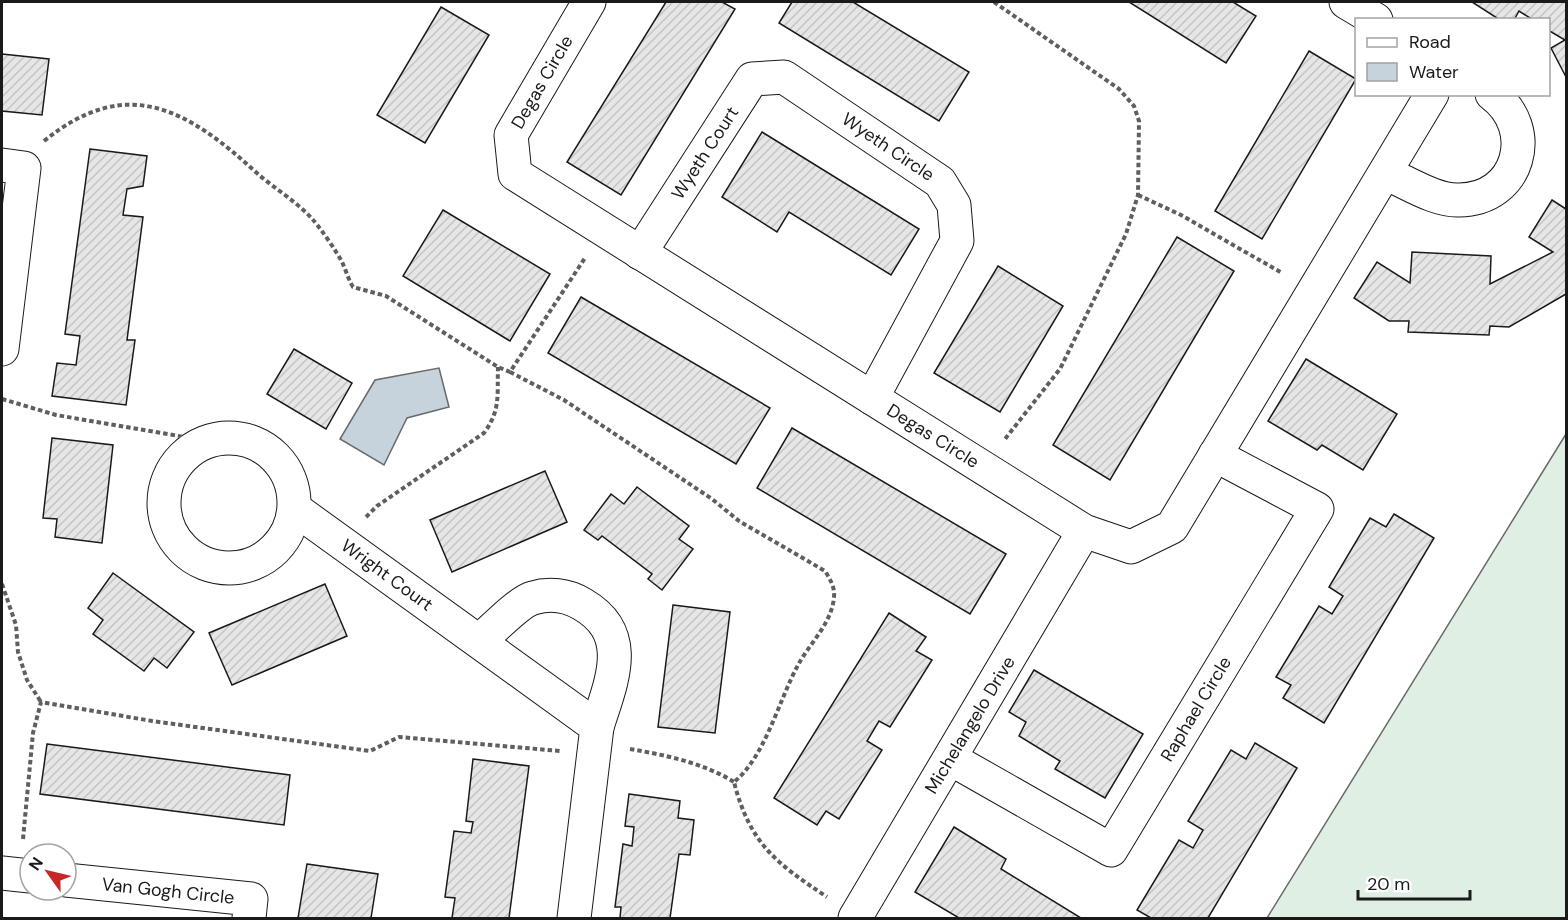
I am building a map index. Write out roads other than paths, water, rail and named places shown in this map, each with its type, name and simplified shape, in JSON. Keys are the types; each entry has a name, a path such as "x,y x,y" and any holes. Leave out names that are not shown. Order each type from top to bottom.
{"street":[{"name":"Degas Circle","path":"590,2 511,135 515,174 1084,531 1131,548 1172,527 1431,96"},
{"path":"1346,2 1373,18"},
{"name":"Wyeth Court","path":"640,253 752,79 784,77"},
{"name":"Wyeth Circle","path":"784,77 940,182 954,205 957,241 872,398"},
{"path":"1385,173 1439,196 1457,201 1475,199 1492,192 1506,179 1515,163 1519,145 1516,126 1509,110 1494,96"},
{"path":"2,349 13,167"},
{"path":"235,437 260,444 280,460 292,484 295,509 288,533 272,554 249,566 224,569 199,562 179,546 166,523 164,497 171,472 188,452 208,441 235,437"},
{"name":"Raphael Circle","path":"951,759 1111,850 1317,508 1215,455"},
{"name":"Wright Court","path":"295,509 479,641 595,741"},
{"name":"Michelangelo Drive","path":"856,917 1084,531"},
{"path":"479,641 531,598 552,595 574,599 593,610 607,627 615,647 615,669 595,741 574,918"},
{"name":"Van Gogh Circle","path":"78,881 251,899 249,918"}],"water":[{"path":"439,368 449,407 407,418 384,465 340,439 375,380"}]}
